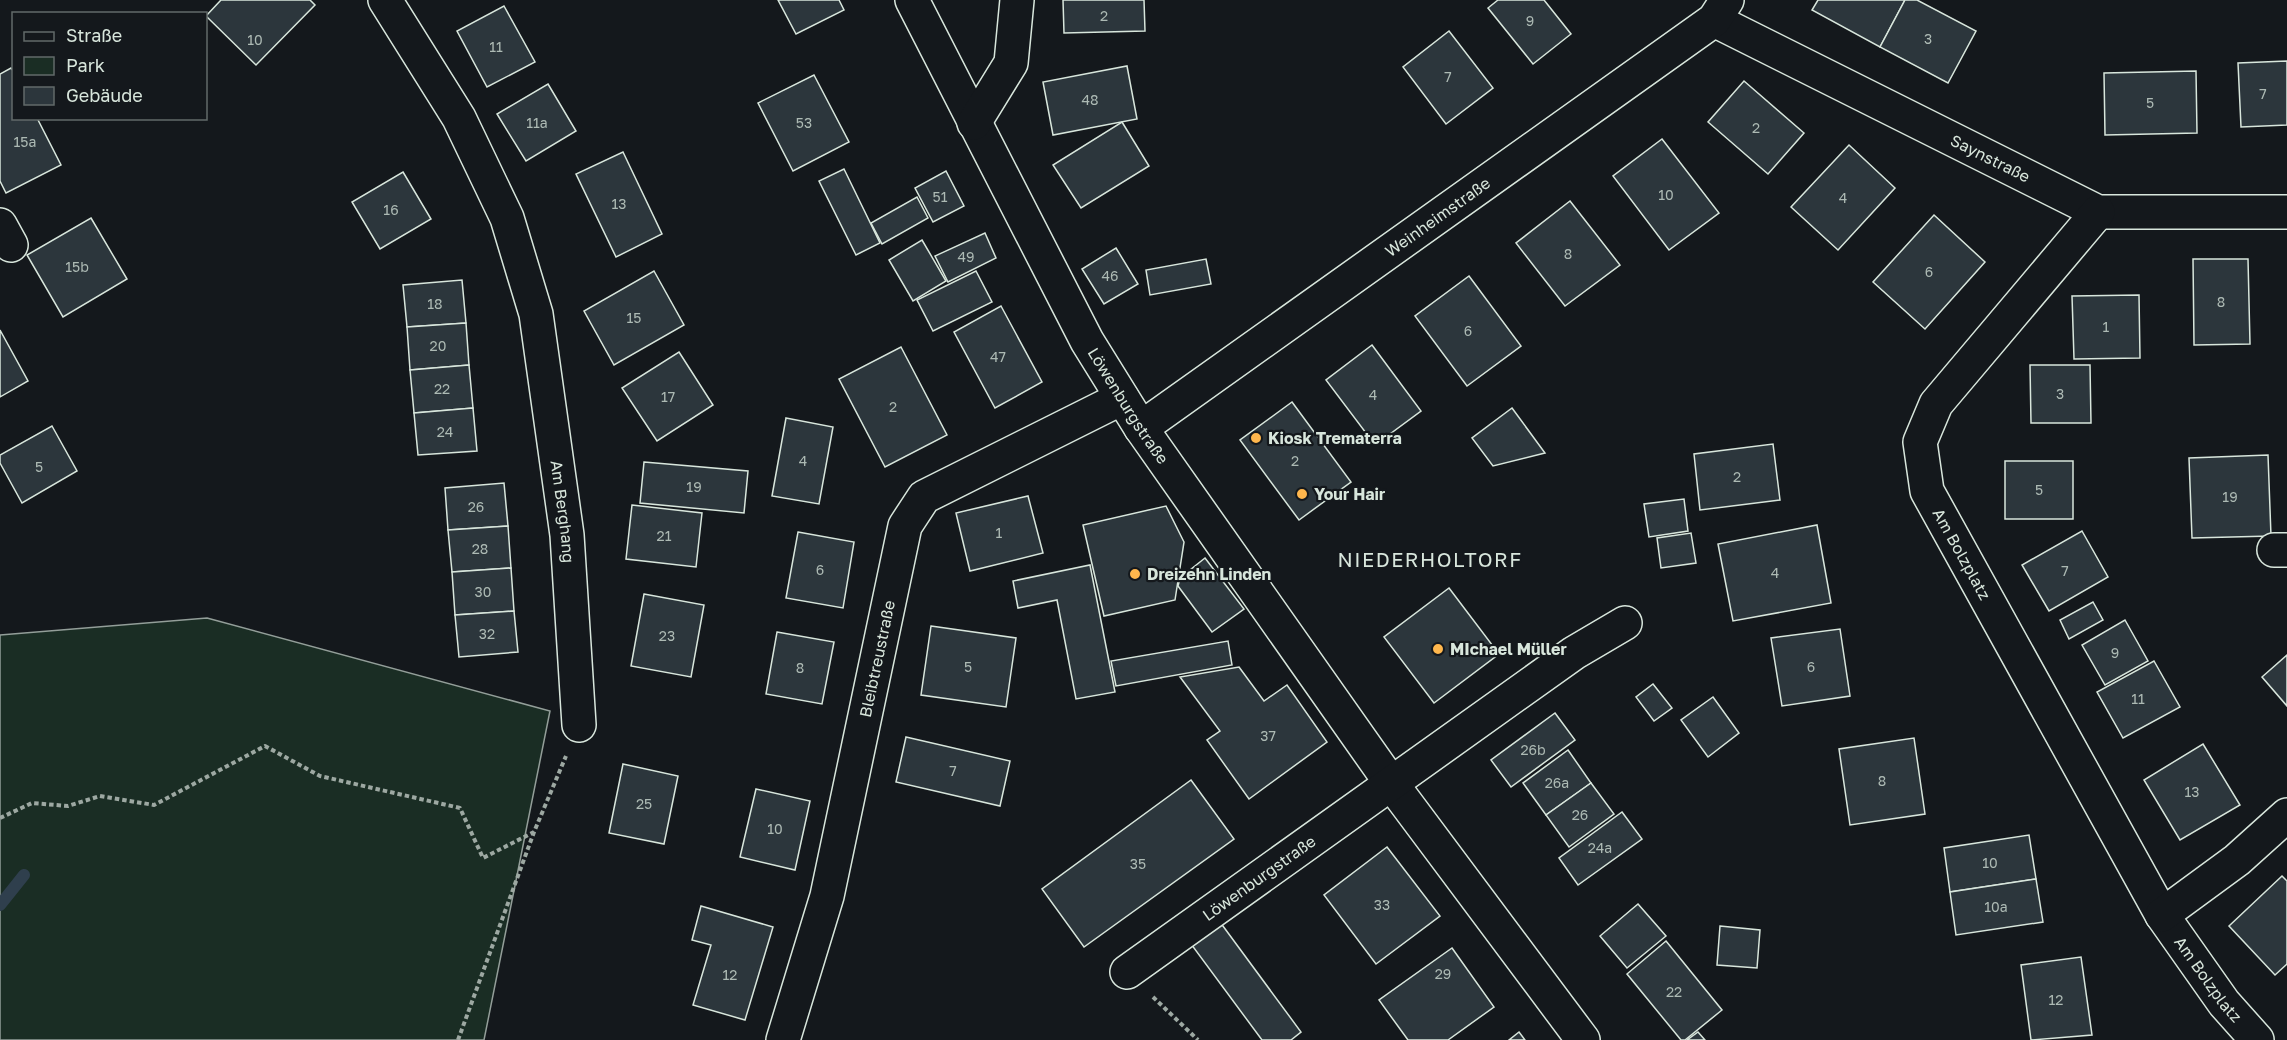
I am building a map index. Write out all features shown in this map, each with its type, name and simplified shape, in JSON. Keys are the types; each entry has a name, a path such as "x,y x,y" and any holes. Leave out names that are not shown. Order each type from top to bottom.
{"street":[{"name":"Am Berghang","path":"385,0 464,128 507,218 536,314 567,535 579,725"},
{"name":"Löwenburgstraße","path":"912,0 1087,341 1141,428 1391,783 1583,1040"},
{"path":"974,123 1011,63 1017,0"},
{"name":"Saynstraße","path":"1721,10 2098,212 2287,212"},
{"name":"Weinheimstraße","path":"1141,428 1721,10"},
{"name":"Am Bolzplatz","path":"2098,212 1936,404 1920,442 1927,491 2162,915 2224,1003 2257,1040"},
{"name":"Bleibtreustraße","path":"783,1040 827,896 905,526 924,497 1122,398"},
{"path":"1391,783 1574,653 1625,623"},
{"name":"Löwenburgstraße","path":"1127,972 1391,783"},
{"path":"2162,915 2237,860 2287,815"}],"path":[{"path":"458,1040 534,832 579,725"},
{"path":"0,818 32,803 68,806 100,795 154,805 265,747 320,776 460,808 483,858 534,832"},
{"path":"1127,972 1197,1040"}],"green space":[{"path":"207,618 550,711 484,1040 0,1040 0,635"}],"building":[{"path":"221,0 310,0 315,5 256,65 207,15"},
{"path":"778,0 839,0 844,10 796,34"},
{"path":"1063,0 1144,0 1145,31 1064,33"},
{"path":"1498,0 1544,0 1571,34 1533,64 1488,8"},
{"path":"1818,0 1905,0 1880,47 1812,10"},
{"path":"1905,0 1917,0 1976,31 1948,83 1880,47"},
{"path":"504,6 535,62 487,87 457,31"},
{"path":"1449,31 1493,88 1446,124 1403,67"},
{"path":"2287,61 2287,125 2241,127 2238,63"},
{"path":"1127,66 1137,119 1053,135 1043,82"},
{"path":"12,69 12,120 38,120 61,165 6,193 0,181 0,74"},
{"path":"2196,71 2197,133 2105,135 2104,73"},
{"path":"814,75 849,142 793,171 758,103"},
{"path":"1744,81 1804,133 1768,174 1708,122"},
{"path":"548,84 576,131 526,161 497,114"},
{"path":"1122,122 1149,166 1081,208 1053,165"},
{"path":"1662,139 1719,213 1669,250 1613,176"},
{"path":"1849,145 1895,188 1838,250 1791,207"},
{"path":"623,152 662,234 616,257 576,174"},
{"path":"844,169 880,243 856,255 819,181"},
{"path":"946,171 964,206 933,222 915,188"},
{"path":"403,172 431,219 380,249 352,202"},
{"path":"917,197 928,218 882,244 871,223"},
{"path":"1570,201 1620,265 1565,306 1516,243"},
{"path":"1934,215 1985,262 1925,329 1873,282"},
{"path":"91,218 127,279 63,317 27,255"},
{"path":"985,233 996,258 948,282 935,256"},
{"path":"922,240 946,281 913,301 889,260"},
{"path":"1116,248 1138,284 1104,304 1082,269"},
{"path":"1206,259 1211,284 1150,295 1146,270"},
{"path":"2193,259 2248,259 2250,344 2194,345"},
{"path":"654,271 684,325 614,365 584,311"},
{"path":"976,271 992,302 933,331 917,300"},
{"path":"1469,276 1521,346 1467,386 1415,316"},
{"path":"462,280 466,323 407,327 403,285"},
{"path":"2139,295 2140,358 2074,359 2072,296"},
{"path":"1001,306 1042,382 995,408 954,332"},
{"path":"466,323 469,365 410,370 407,327"},
{"path":"0,330 28,381 0,397"},
{"path":"1372,345 1421,411 1375,445 1326,380"},
{"path":"901,347 947,435 885,467 839,379"},
{"path":"679,352 713,405 657,441 622,388"},
{"path":"469,365 473,408 414,413 410,370"},
{"path":"2030,365 2090,365 2091,423 2031,423"},
{"path":"1292,402 1351,482 1299,520 1240,440"},
{"path":"473,408 477,451 418,455 414,413"},
{"path":"1512,408 1545,453 1493,466 1472,438"},
{"path":"786,418 833,427 819,504 772,496"},
{"path":"52,426 77,471 22,503 0,463 0,455"},
{"path":"1773,444 1780,500 1700,510 1694,454"},
{"path":"2268,455 2271,536 2192,538 2189,458"},
{"path":"2005,461 2073,461 2073,519 2005,519"},
{"path":"644,462 748,471 744,513 640,503"},
{"path":"504,483 508,526 448,530 445,488"},
{"path":"1028,496 1043,553 970,571 956,513"},
{"path":"1684,499 1688,531 1649,537 1644,504"},
{"path":"632,505 702,513 696,567 626,559"},
{"path":"1166,506 1184,542 1175,600 1104,616 1083,525"},
{"path":"1817,525 1831,603 1733,621 1718,544"},
{"path":"508,526 511,568 452,572 448,530"},
{"path":"2082,531 2108,577 2049,611 2022,565"},
{"path":"798,532 854,542 843,608 786,598"},
{"path":"1691,533 1696,563 1661,568 1657,538"},
{"path":"1205,558 1244,609 1212,632 1178,586 1180,578"},
{"path":"1090,565 1115,692 1076,699 1057,600 1018,608 1013,581"},
{"path":"511,568 514,611 455,615 452,572"},
{"path":"1449,588 1499,654 1434,703 1384,637"},
{"path":"644,594 704,605 691,677 631,666"},
{"path":"2093,602 2103,620 2069,639 2060,620"},
{"path":"514,611 518,652 459,657 455,615"},
{"path":"2125,620 2148,661 2105,685 2082,645"},
{"path":"931,626 1016,638 1006,707 921,695"},
{"path":"1840,629 1850,696 1782,706 1771,638"},
{"path":"777,632 834,642 822,704 766,694"},
{"path":"1228,641 1232,665 1116,686 1111,661"},
{"path":"2287,655 2287,706 2262,677"},
{"path":"2154,661 2180,707 2123,738 2097,692"},
{"path":"1239,667 1264,701 1287,685 1327,742 1249,799 1207,740 1220,731 1180,677"},
{"path":"1653,684 1672,708 1654,721 1636,697"},
{"path":"1713,697 1739,733 1708,757 1681,720"},
{"path":"1555,713 1575,740 1511,787 1491,760"},
{"path":"906,737 1010,761 1000,806 896,782"},
{"path":"1914,738 1925,814 1850,825 1839,749"},
{"path":"2203,744 2240,805 2180,840 2144,780"},
{"path":"1568,750 1591,783 1546,815 1523,783"},
{"path":"623,764 678,776 664,844 609,833"},
{"path":"1191,780 1234,839 1084,947 1042,889"},
{"path":"1591,783 1614,814 1569,847 1546,815"},
{"path":"756,789 810,801 795,870 740,857"},
{"path":"1622,812 1642,839 1578,885 1559,858"},
{"path":"2029,835 2036,879 1950,892 1944,848"},
{"path":"1387,847 1440,916 1376,964 1324,895"},
{"path":"2282,876 2287,881 2287,964 2275,975 2229,926"},
{"path":"2036,879 2043,922 1956,935 1950,892"},
{"path":"1638,904 1666,936 1627,968 1600,936"},
{"path":"701,906 773,927 745,1020 693,1005 711,945 692,940"},
{"path":"1220,922 1301,1032 1291,1040 1262,1040 1191,944"},
{"path":"1720,926 1760,930 1757,968 1717,965"},
{"path":"1666,941 1722,1010 1685,1040 1681,1040 1627,974"},
{"path":"1452,948 1494,1007 1448,1040 1408,1040 1379,1000"},
{"path":"2081,957 2092,1035 2031,1040 2021,965"},
{"path":"1519,1032 1525,1040 1509,1040"},
{"path":"1698,1032 1705,1040 1687,1040"}],"waterway":[{"path":"0,905 24,875"}],"place":[{"name":"Kiosk Trematerra","path":"1256,438"},
{"name":"Your Hair","path":"1302,494"},
{"name":"Dreizehn Linden","path":"1135,574"},
{"name":"MIchael Müller","path":"1438,649"}],"district":[{"name":"NIEDERHOLTORF","path":"1430,560"}]}
